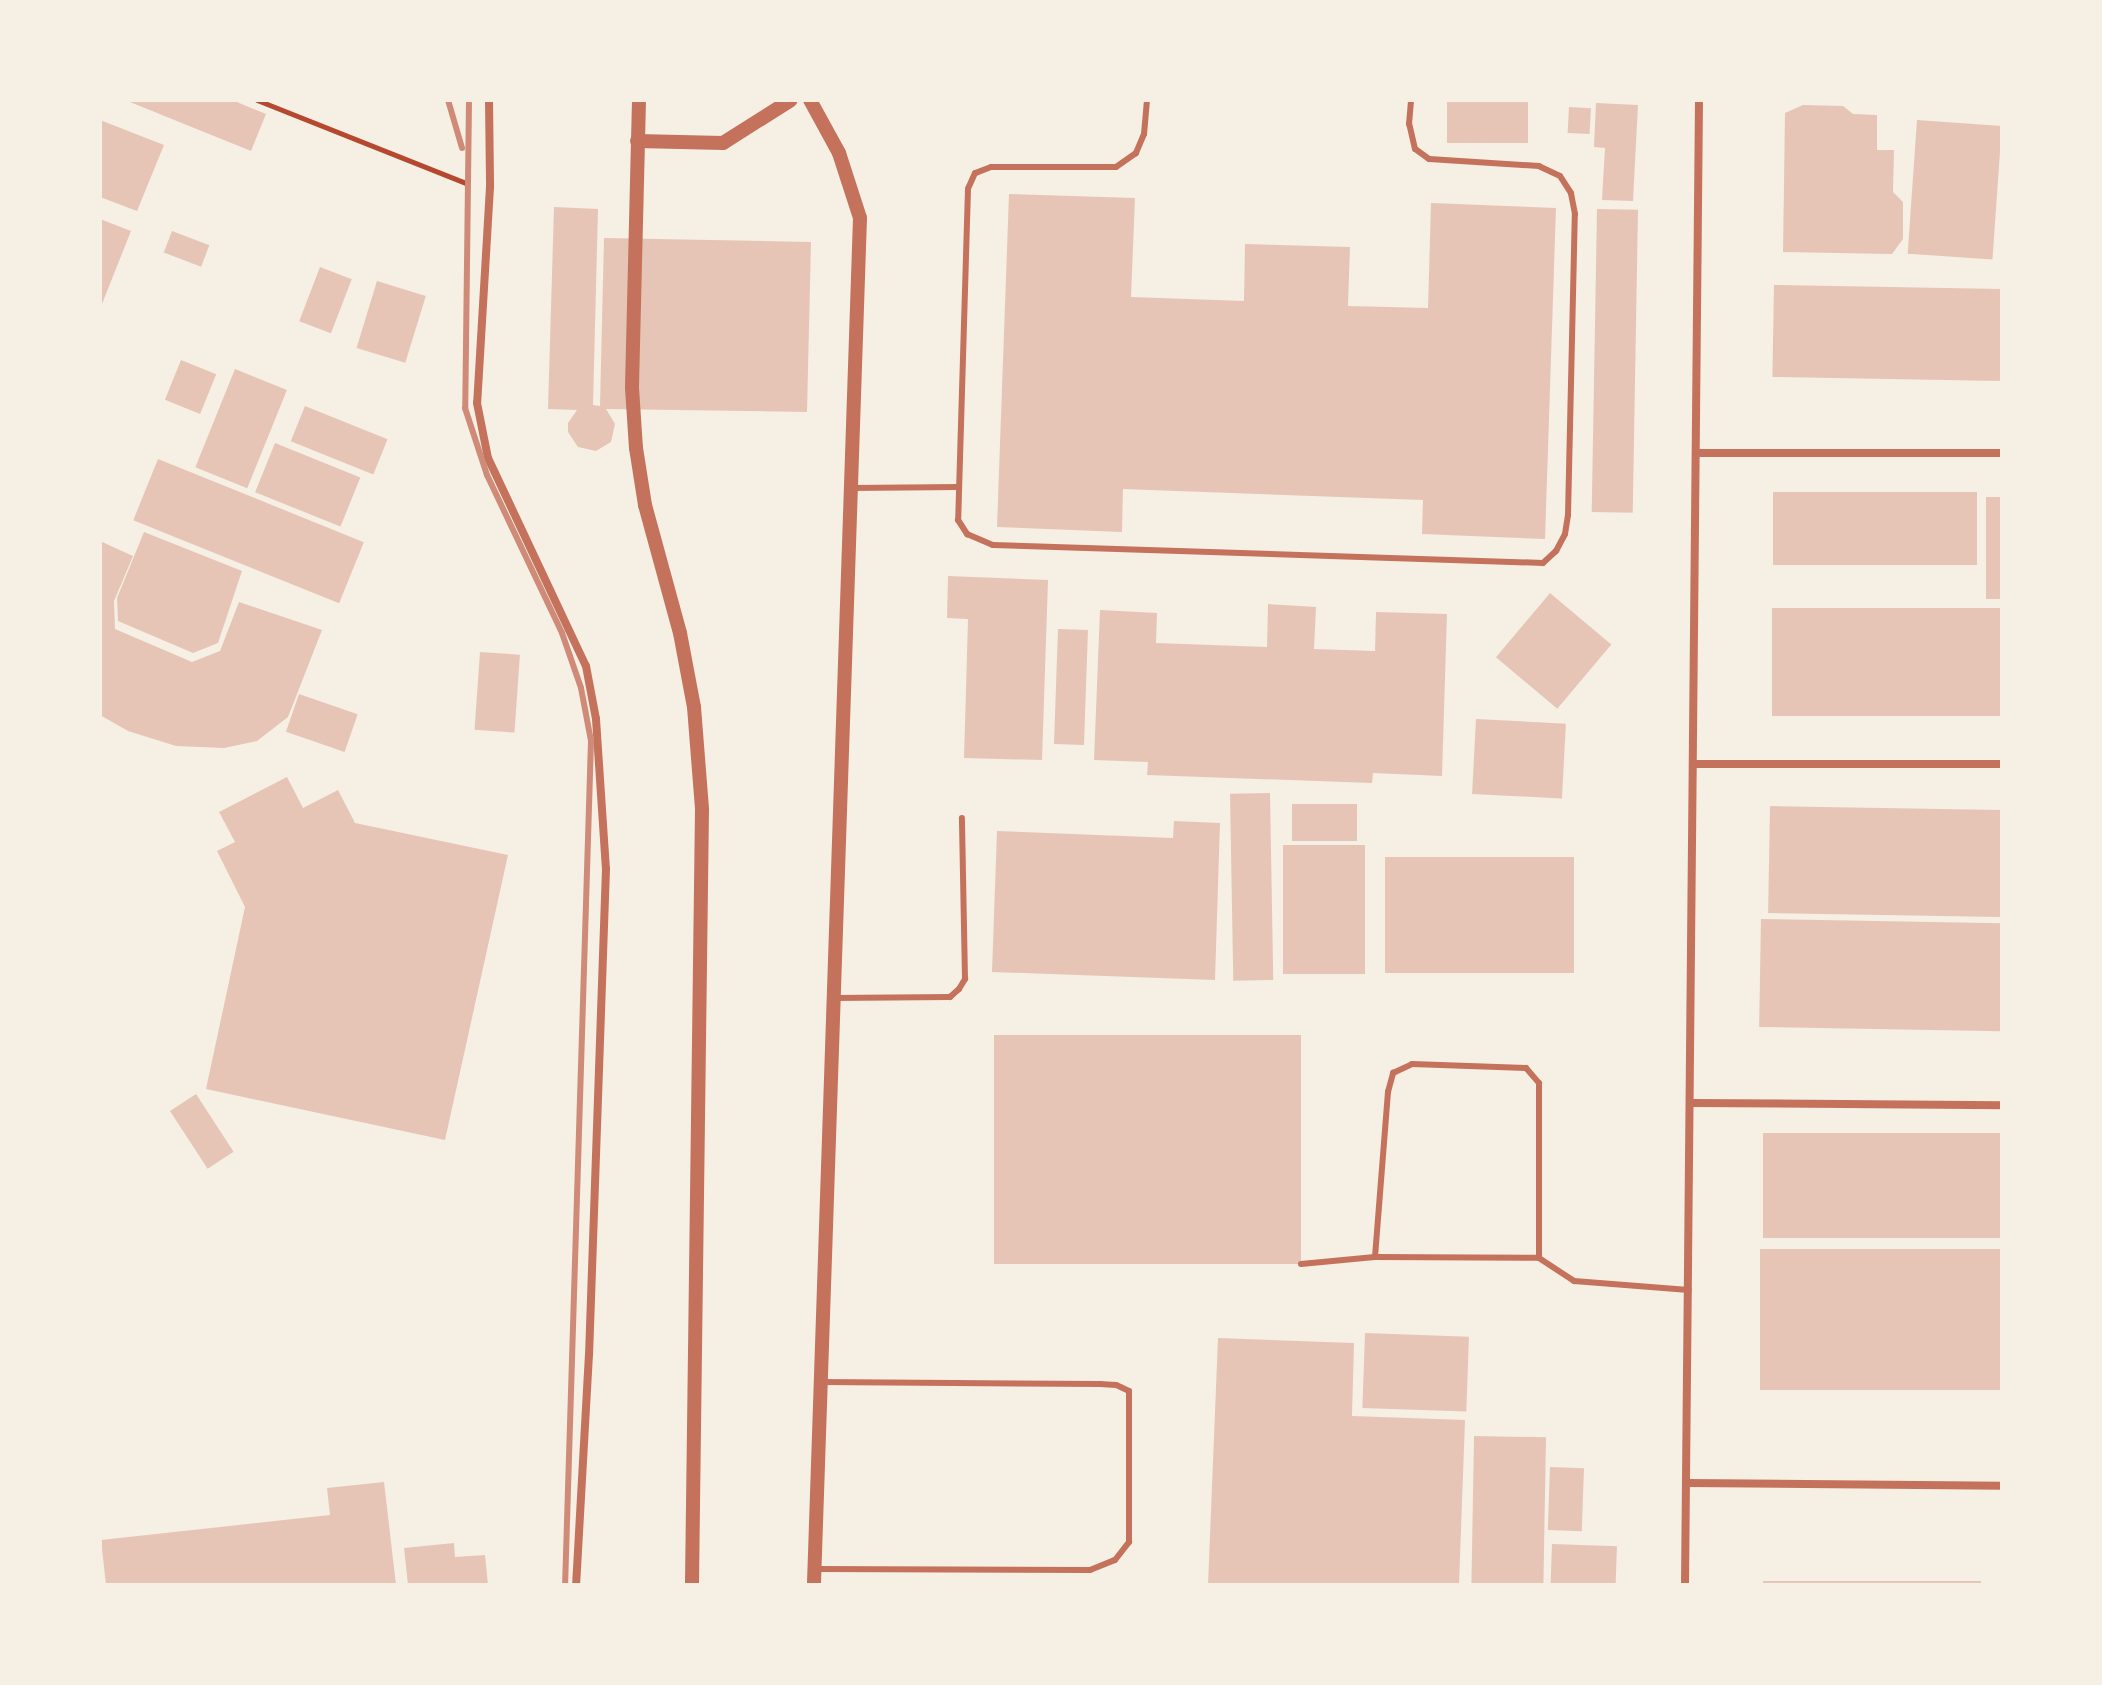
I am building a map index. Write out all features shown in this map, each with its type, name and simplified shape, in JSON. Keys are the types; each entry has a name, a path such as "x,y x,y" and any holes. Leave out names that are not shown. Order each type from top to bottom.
{"street":[{"path":"489,100 490,187 477,403 488,458 586,666 596,719 606,869 589,1354 576,1585"},
{"path":"639,100 632,388 636,448 645,505 680,633 694,707 702,809 692,1585"},
{"path":"637,141 723,143 791,100"},
{"path":"810,100 839,153 860,218 814,1585"},
{"path":"1685,1585 1689,1483 1699,100"},
{"path":"1697,453 2002,453"},
{"path":"1695,764 2002,764"},
{"path":"1692,1103 2002,1105"},
{"path":"1689,1483 2002,1486"}],"lane":[{"path":"1147,100 1144,134 1136,153 1116,167 991,167 975,173 968,189 958,520 967,534 993,545 1543,563 1556,551 1565,534 1568,515 1575,214 1571,193 1560,176 1539,166 1429,159 1415,149 1409,124 1411,100"},
{"path":"851,488 959,487"},
{"path":"833,998 950,997 959,989 965,979 962,818"},
{"path":"1375,1257 1388,1092 1393,1073 1412,1064 1526,1068 1539,1083 1539,1258"},
{"path":"1301,1264 1375,1257 1539,1258 1574,1281 1690,1291"},
{"path":"815,1569 1090,1570 1115,1560 1129,1542 1129,1391 1116,1385 1100,1384 822,1382"}],"path":[{"path":"257,100 468,184 490,187"}],"building":[{"path":"125,100 232,100 266,114 251,151"},
{"path":"1447,102 1528,102 1528,143 1447,143"},
{"path":"1596,103 1638,105 1633,201 1602,200 1605,148 1594,147"},
{"path":"1803,105 1843,106 1853,114 1877,115 1877,150 1894,150 1893,192 1903,202 1903,239 1892,254 1783,252 1785,113"},
{"path":"1569,107 1591,108 1590,134 1568,133"},
{"path":"100,120 164,145 137,211 100,197"},
{"path":"1917,120 2002,126 1992,260 1908,254"},
{"path":"1009,194 1135,198 1131,297 1244,301 1245,244 1350,247 1348,306 1428,308 1431,203 1556,208 1545,539 1422,534 1423,500 1123,489 1122,532 997,527"},
{"path":"554,207 598,209 593,405 600,406 604,238 811,242 807,412 606,409 615,424 611,442 596,451 578,447 568,432 568,423 577,410 548,409"},
{"path":"1597,209 1638,210 1633,513 1592,512"},
{"path":"100,219 131,231 100,309"},
{"path":"172,231 209,245 201,267 164,252"},
{"path":"320,267 352,279 331,333 299,321"},
{"path":"377,281 426,296 405,363 357,348"},
{"path":"1774,285 2002,289 2000,381 1772,377"},
{"path":"181,360 216,374 200,414 165,400"},
{"path":"235,369 287,390 247,488 195,467"},
{"path":"305,406 388,439 373,475 291,441"},
{"path":"275,443 360,477 340,527 255,492"},
{"path":"158,459 364,542 339,603 133,520"},
{"path":"1773,492 1977,492 1977,565 1773,565"},
{"path":"1986,497 2002,497 2002,599 1986,599"},
{"path":"144,532 242,571 218,643 193,653 118,621 117,598"},
{"path":"100,541 133,556 114,601 115,629 192,662 220,651 239,602 322,630 288,717 257,741 224,748 176,746 128,731 100,715"},
{"path":"948,576 1048,580 1042,760 964,758 968,619 947,618"},
{"path":"1550,593 1611,644 1557,709 1496,657"},
{"path":"1268,604 1316,607 1314,649 1375,651 1376,612 1447,614 1442,776 1373,773 1372,783 1147,775 1148,762 1094,760 1100,610 1157,613 1156,643 1267,647"},
{"path":"1772,608 2002,608 2002,716 1772,716"},
{"path":"1058,629 1088,630 1084,745 1054,744"},
{"path":"480,652 520,655 514,733 475,730"},
{"path":"299,694 358,714 345,752 286,732"},
{"path":"1476,719 1566,724 1562,799 1472,794"},
{"path":"287,777 303,808 338,790 355,823 508,855 445,1140 206,1089 245,907 217,851 235,842 219,812"},
{"path":"1270,793 1273,980 1233,981 1230,794"},
{"path":"1292,804 1357,804 1357,841 1292,841"},
{"path":"1770,806 2002,810 2000,917 1768,913"},
{"path":"1174,821 1220,823 1215,980 992,972 997,831 1173,838"},
{"path":"1283,845 1365,845 1365,974 1283,974"},
{"path":"1385,857 1574,857 1574,973 1385,973"},
{"path":"1761,919 2002,923 2000,1031 1759,1027"},
{"path":"994,1035 1301,1035 1301,1264 994,1264"},
{"path":"196,1094 234,1152 208,1169 170,1111"},
{"path":"1763,1133 2002,1133 2002,1238 1763,1238"},
{"path":"1760,1249 2002,1249 2002,1390 1760,1390"},
{"path":"1365,1333 1469,1337 1466,1412 1362,1408"},
{"path":"1218,1338 1354,1343 1352,1416 1465,1420 1459,1585 1208,1585"},
{"path":"1474,1436 1546,1437 1543,1585 1471,1585"},
{"path":"1550,1467 1584,1468 1582,1531 1548,1530"},
{"path":"384,1482 396,1585 106,1585 101,1540 330,1515 327,1488"},
{"path":"454,1543 455,1557 485,1555 488,1585 408,1585 404,1548"},
{"path":"1552,1544 1617,1546 1616,1585 1551,1585"},
{"path":"1763,1581 1981,1581 1981,1585 1763,1585"}],"railway":[{"path":"448,100 462,148"},
{"path":"469,100 465,408 487,475 562,633 581,688 591,741 565,1585"}]}
